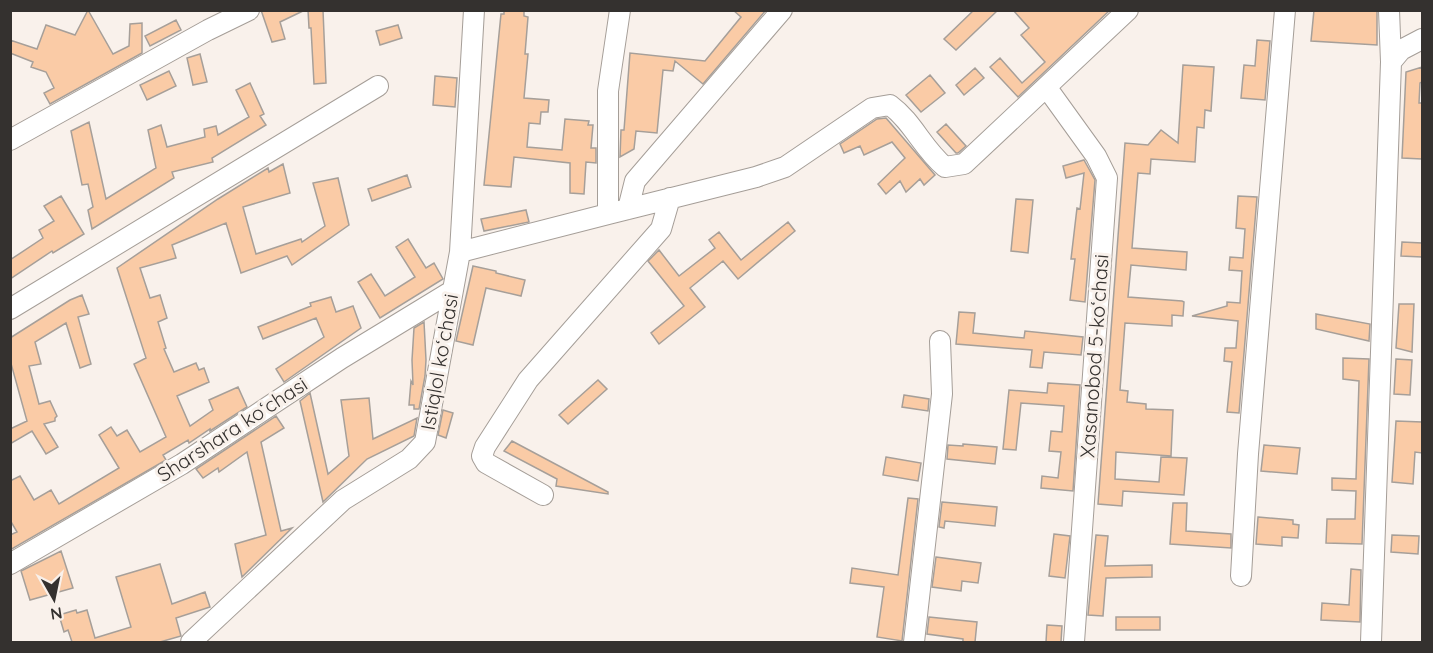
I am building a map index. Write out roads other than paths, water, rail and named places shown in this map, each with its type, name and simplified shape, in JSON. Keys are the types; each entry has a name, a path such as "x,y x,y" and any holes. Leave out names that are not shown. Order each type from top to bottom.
{"street":[{"path":"10,140 208,30 249,10"},
{"name":"Istiqlol koʻchasi","path":"195,642 343,500 409,459 424,442 460,252 474,10"},
{"path":"608,214 608,91 620,10"},
{"path":"628,209 635,181 782,10"},
{"path":"460,252 756,177 785,167 872,108 890,105 904,116 933,156 945,167 964,164 1128,10"},
{"path":"1241,576 1248,454 1285,10"},
{"path":"1371,642 1391,62 1389,10"},
{"path":"1391,62 1401,50 1422,39"},
{"path":"10,309 378,86"},
{"name":"Xasanobod 5-koʻchasi","path":"1047,88 1096,156 1107,178 1074,642"},
{"path":"543,495 486,463 482,456 485,447 528,380 661,229 670,198"},
{"name":"Sharshara koʻchasi","path":"10,564 182,464 342,358 452,291"},
{"path":"914,642 942,394 940,341"}]}
